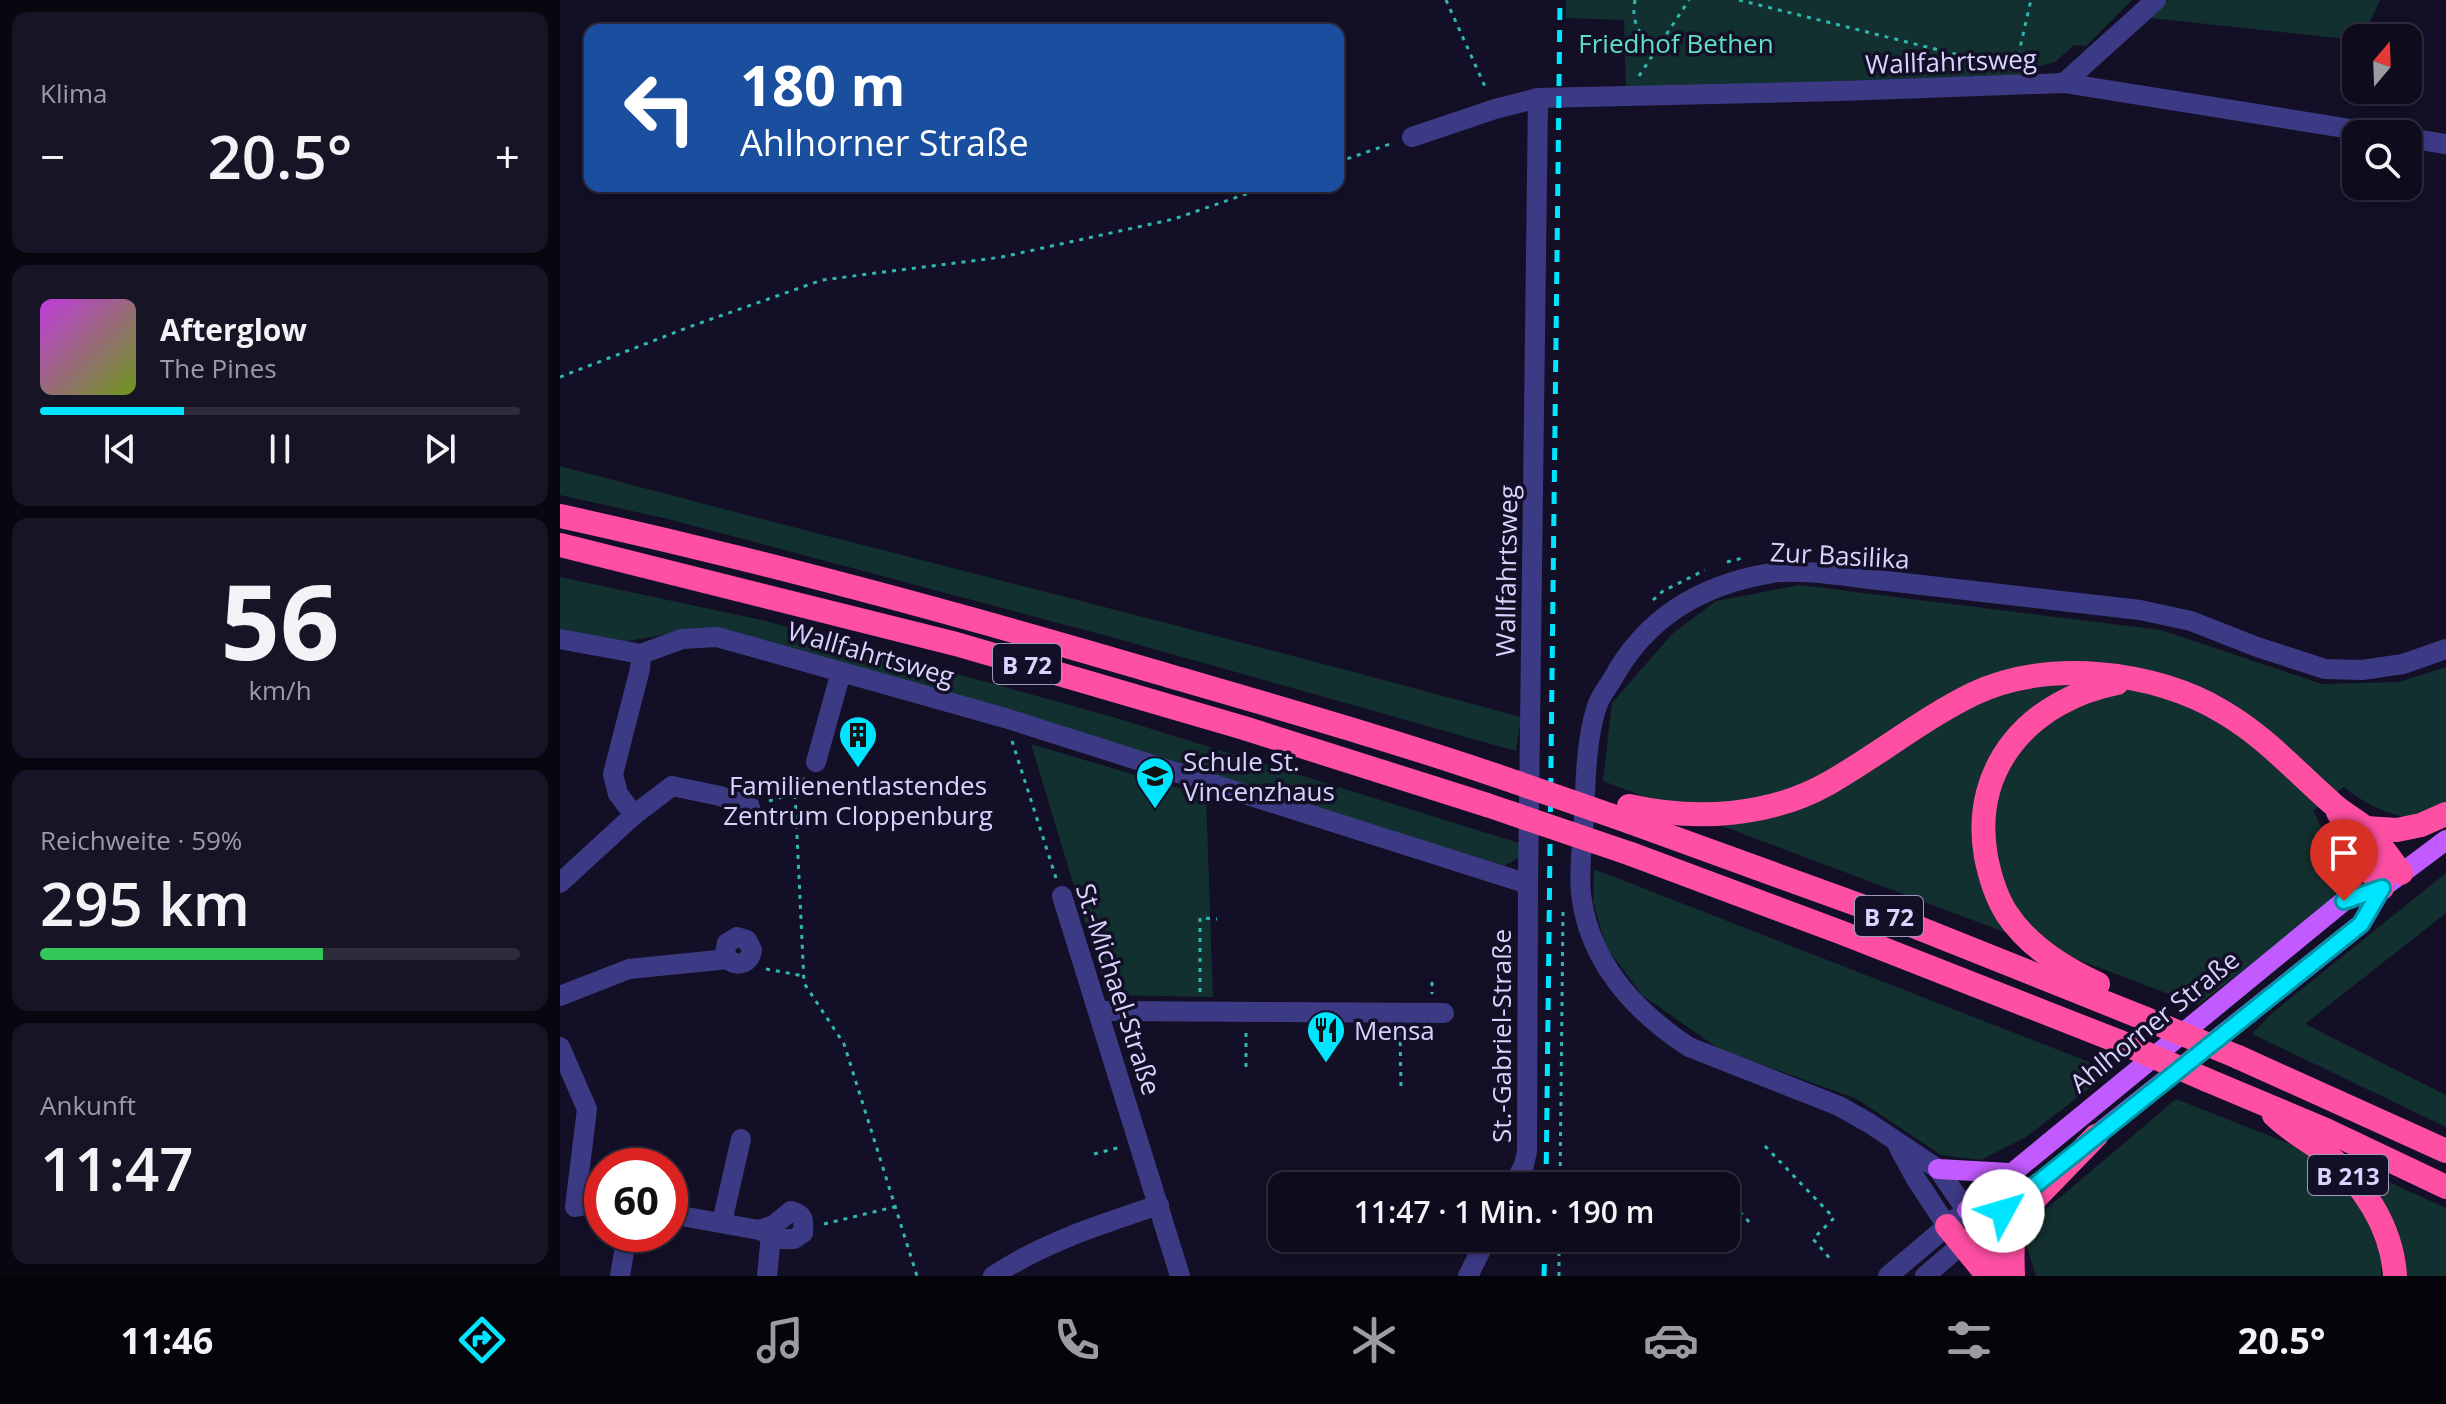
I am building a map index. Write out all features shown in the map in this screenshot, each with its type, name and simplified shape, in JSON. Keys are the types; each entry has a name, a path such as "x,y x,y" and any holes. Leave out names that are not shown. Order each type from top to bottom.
{"highway":[{"name":"B 72","path":"560,516 656,537 967,617 1630,814 2149,1016"},
{"name":"B 72","path":"560,545 956,644 1244,728 1631,854 2120,1042 2261,1102 2446,1187"},
{"name":"B 72","path":"1630,814 1683,816 1736,813 1785,802 1827,785 1931,717 1976,693 2010,681 2046,674 2083,672 2131,680 2188,695 2224,712 2286,758 2335,806 2365,828 2392,881"},
{"name":"B 72","path":"2131,680 2074,694 2033,721 2012,742 1996,766 1988,790 1982,831 1989,874 2007,914 2043,953 2149,1016 2446,1151"},
{"name":"B 72","path":"2335,806 2370,870 2392,881"},
{"path":"2365,828 2397,830 2421,825 2446,814"},
{"name":"B 213","path":"2261,1102 2290,1132 2324,1153 2359,1186 2387,1232 2395,1276"},
{"path":"2013,1276 2012,1242 2023,1211 2096,1136"},
{"path":"1964,1228 2013,1276"},
{"path":"1964,1228 1986,1276"}],"main road":[{"name":"Ahlhorner Straße","path":"1964,1228 2009,1173 2344,901 2392,881 2446,840"},
{"name":"Ahlhorner Straße","path":"1964,1228 2096,1136 2361,924 2392,881"},
{"path":"1938,1169 2009,1173"}],"street":[{"path":"2064,83 2156,0"},
{"name":"Wallfahrtsweg","path":"560,639 641,654 682,639 717,637 1005,718 1528,884 1538,98 2064,83 2342,128"},
{"path":"1412,137 1538,98"},
{"path":"2422,140 2446,144"},
{"name":"Zur Basilika","path":"1964,1228 1938,1169 1839,1106 1689,1047 1669,1034 1632,1000 1599,956 1588,929 1581,893 1590,747 1598,706 1620,664 1642,635 1680,605 1710,588 1775,572 1830,575 2140,610 2191,621 2325,669 2362,670 2403,664 2446,649"},
{"path":"634,815 618,794 613,774 640,669 641,654"},
{"path":"816,762 841,672"},
{"path":"560,883 634,815 672,786 720,796 750,807"},
{"name":"St.-Gabriel-Straße","path":"1520,1172 1527,1151 1528,884"},
{"name":"St.-Michael-Straße","path":"1062,896 1180,1276"},
{"path":"560,996 629,969 738,959"},
{"path":"1099,1011 1444,1013"},
{"path":"560,1047 587,1109 568,1208"},
{"path":"722,1222 741,1139"},
{"name":"Zur Basilika","path":"1897,1143 1916,1179 1964,1228"},
{"path":"993,1276 1025,1255 1159,1205"},
{"path":"765,1232 791,1211 803,1217 803,1228"},
{"path":"688,1217 765,1232"},
{"path":"1888,1276 1964,1228"},
{"path":"1925,1276 1964,1228"},
{"path":"765,1232 767,1276"},
{"path":"620,1276 624,1252"},
{"path":"1468,1276 1480,1252"}],"path":[{"path":"1446,0 1495,109"},
{"path":"1635,0 1633,15 1638,30 1656,48"},
{"path":"1639,97 1639,74 1689,0"},
{"path":"1739,0 1999,65"},
{"path":"2031,0 2015,69 2027,72 2036,84"},
{"path":"1344,160 1412,137"},
{"path":"560,377 822,280 1002,257 1174,219 1252,192"},
{"path":"1724,564 1753,557"},
{"path":"1653,601 1663,591 1711,568"},
{"name":"St.-Michael-Straße","path":"1005,718 1062,896"},
{"path":"816,762 795,793 804,983 844,1044 917,1276"},
{"path":"750,807 795,793"},
{"path":"1560,1172 1563,908"},
{"path":"1200,1012 1200,918 1217,919"},
{"path":"738,959 767,970 804,976"},
{"path":"1246,1012 1246,1067"},
{"path":"1400,1013 1401,1088"},
{"path":"1094,1154 1140,1142"},
{"path":"1765,1146 1834,1218 1813,1239 1833,1262"},
{"path":"803,1228 894,1207"},
{"path":"1740,1212 1750,1223"},
{"path":"1559,1252 1559,1276"}],"green space":[{"name":"Friedhof Bethen","path":"1566,0 2132,0 2086,46 2074,45 2055,62 2029,69 2026,75 1626,88 1624,20 1566,18"},
{"path":"2168,0 2380,0 2369,24 2342,24 2342,39 2150,18"},
{"path":"560,466 1521,717 1516,751 1111,637 668,519 560,495"},
{"path":"560,577 766,621 1113,717 1519,843 1520,857 1504,866 1001,708 704,628 622,642 560,629"},
{"path":"1800,585 2161,630 2322,684 2399,682 2446,667 2446,802 2423,816 2402,816 2371,805 2344,787 2313,811 2341,866 2339,890 2320,911 2198,1005 1603,781 1612,703 1673,633 1716,601"},
{"path":"1031,744 1206,796 1213,997 1107,995"},
{"path":"1594,869 2112,1071 2026,1137 1981,1160 1941,1155 1857,1099 1719,1049 1642,995 1606,947 1593,902"},
{"path":"2446,873 2446,913 2305,1024 2446,1095 2446,1127 2252,1034 2272,1013"},
{"path":"2176,1099 2295,1146 2316,1158 2350,1188 2381,1246 2381,1276 2036,1276 2027,1247 2038,1216"},
{"path":"2358,1168 2446,1208 2446,1276 2402,1276"}],"railway":[{"path":"1546,1172 1560,0"},
{"path":"1544,1276 1545,1252"}],"place":[{"name":"Familienentlastendes Zentrum Cloppenburg","path":"858,769"},
{"name":"Schule St. Vincenzhaus","path":"1155,810"},
{"name":"Mensa","path":"1326,1064"}],"route":[{"path":"2003,1211 2361,924 2382,888 2344,901"}]}
